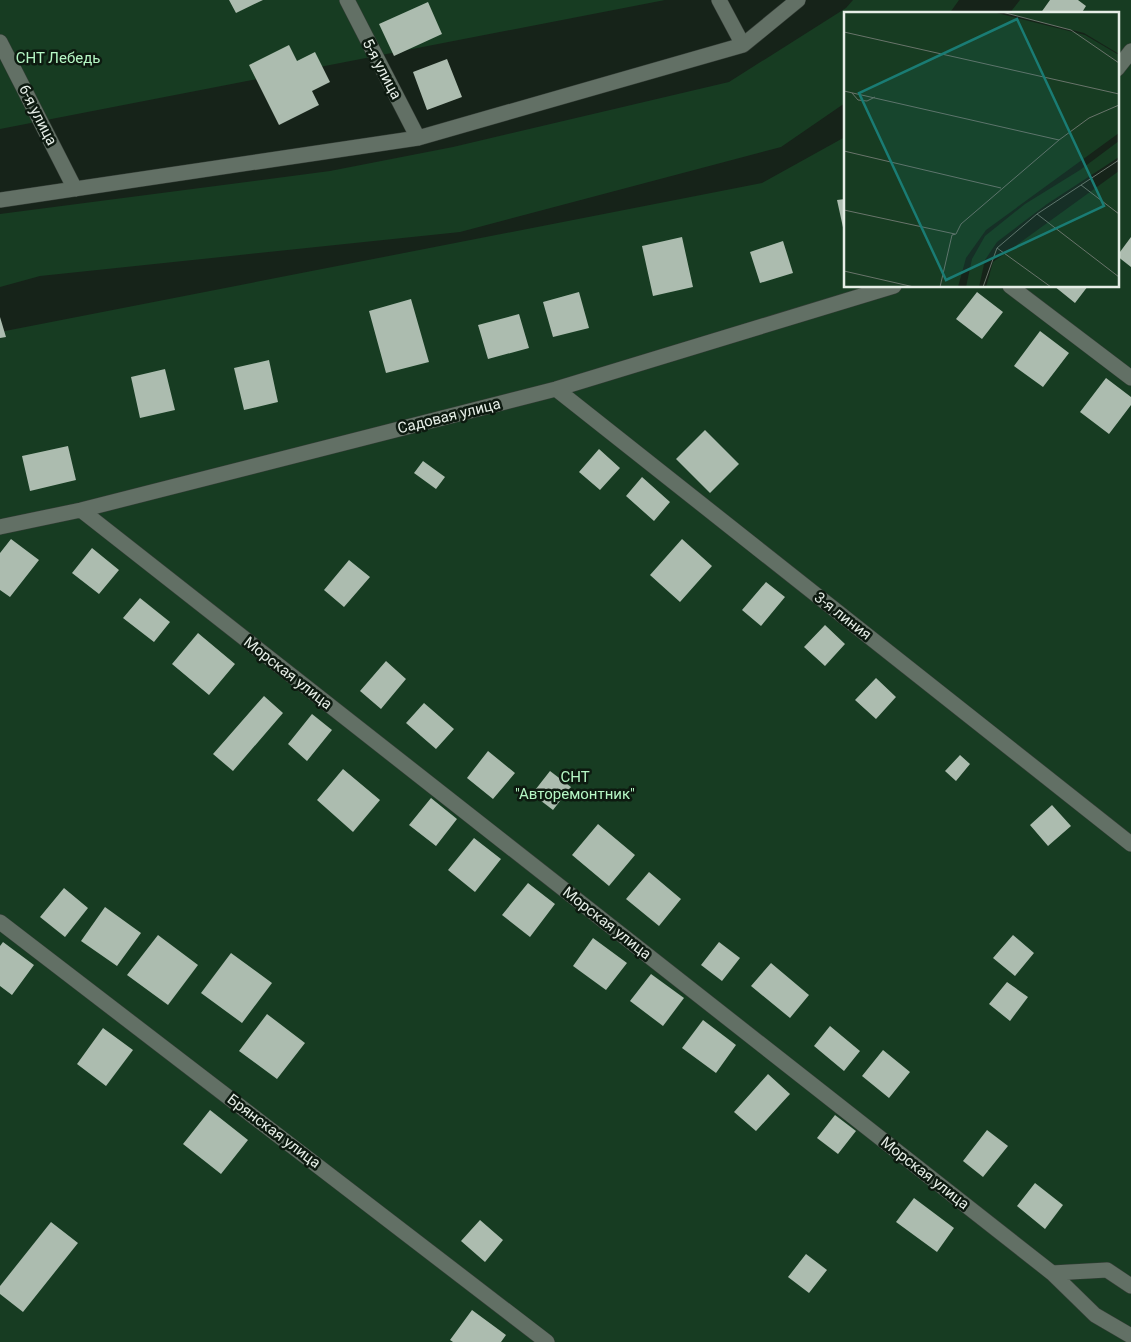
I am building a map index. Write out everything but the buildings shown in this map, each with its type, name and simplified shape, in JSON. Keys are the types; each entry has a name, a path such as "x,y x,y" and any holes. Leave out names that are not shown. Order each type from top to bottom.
{"street":[{"name":"5-я улица","path":"346,0 418,138"},
{"path":"718,0 743,45"},
{"path":"0,200 418,138 743,45 798,0"},
{"name":"6-я улица","path":"0,42 75,188"},
{"path":"1118,68 1131,51"},
{"name":"Садовая улица","path":"0,527 81,510 556,389 887,288"},
{"path":"1013,288 1131,378"},
{"name":"3-я линия","path":"556,389 1131,844"},
{"name":"Морская улица","path":"81,510 1052,1273 1094,1315 1131,1336"},
{"name":"Брянская улица","path":"0,922 547,1342"},
{"path":"1052,1273 1107,1270 1131,1286"}],"green space":[{"name":"СНТ Лебедь","path":"0,0 665,0 0,129"},
{"path":"853,0 959,0 950,12 844,12 844,104 781,147 460,232 40,276 0,287 0,214 330,171 453,147 729,82 846,8"},
{"name":"СНТ \"Авторемонтник\"","path":"1020,0 1131,0 1131,1342 0,1342 0,332 762,183 844,138 844,288 1118,288 1118,12 1011,12"}]}
